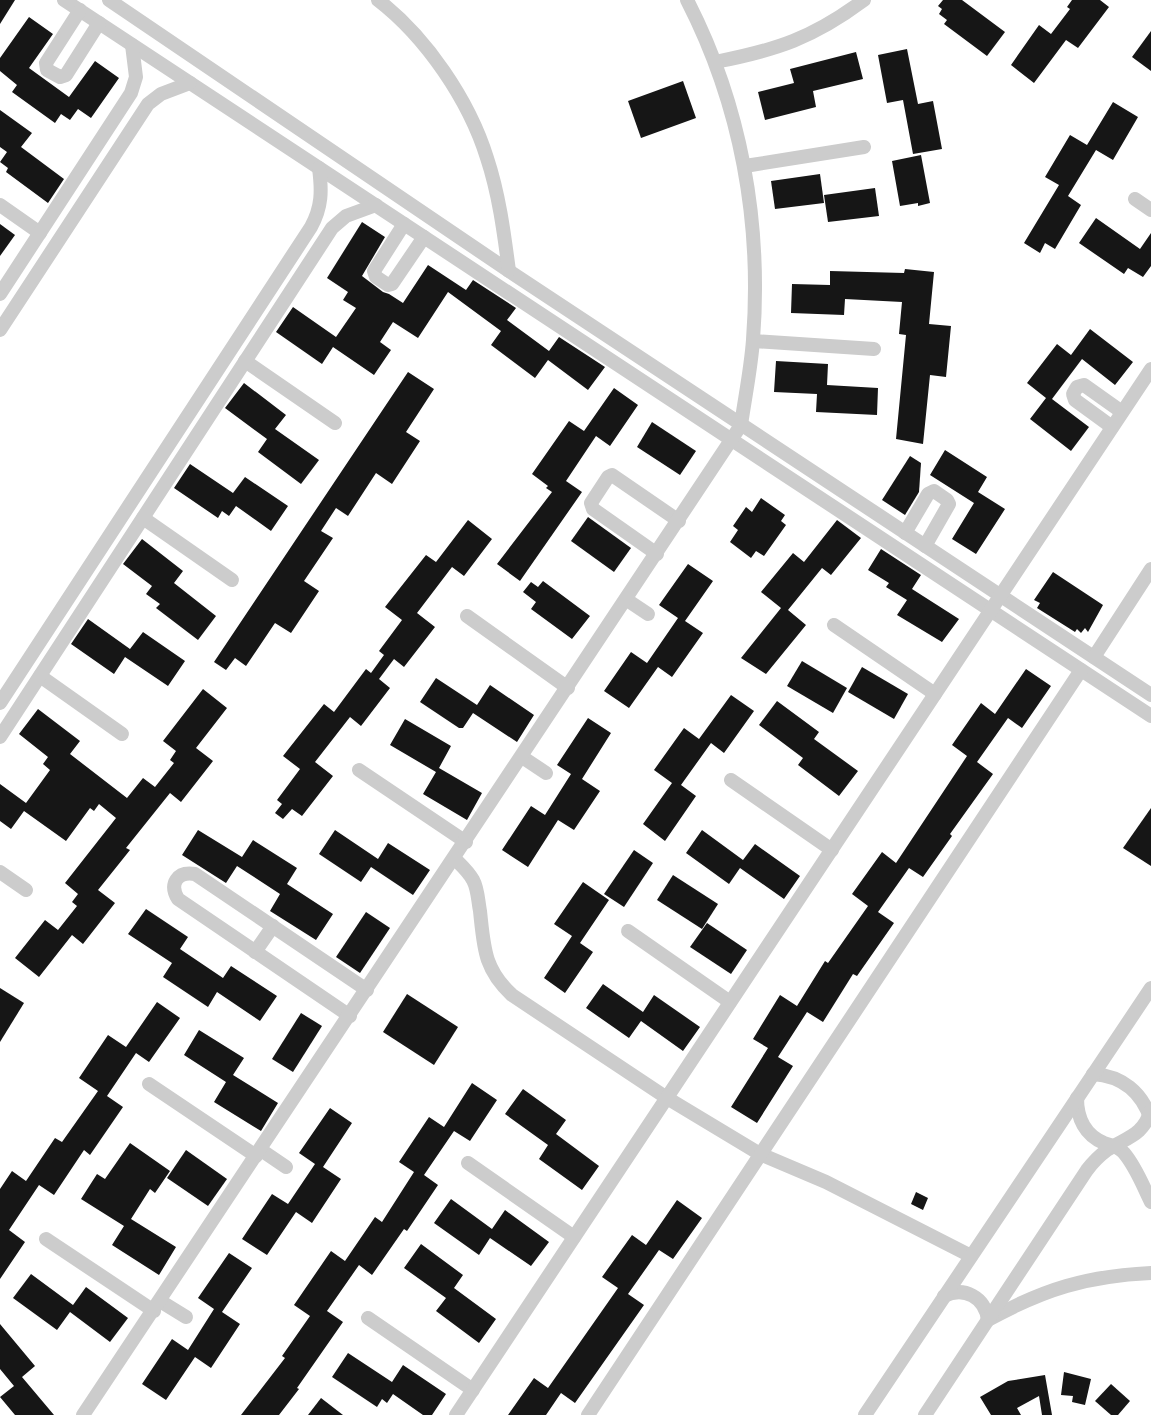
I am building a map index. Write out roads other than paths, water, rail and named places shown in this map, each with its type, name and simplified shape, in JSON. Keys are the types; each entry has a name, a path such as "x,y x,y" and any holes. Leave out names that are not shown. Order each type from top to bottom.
{"street":[{"path":"64,0 1151,716"},
{"path":"109,0 509,271 1151,695"},
{"path":"378,0 390,9 430,53 463,102 487,156 502,214 509,271"},
{"path":"83,1415 455,859 741,425 753,341 756,274 754,228 745,166 732,113 715,62 687,0"},
{"path":"715,62 761,53 801,39 838,19 864,0"},
{"path":"80,10 46,63 47,70 60,77 66,75 99,23"},
{"path":"0,294 131,93 136,77 132,45"},
{"path":"0,330 148,104 161,94 190,83"},
{"path":"745,166 864,147"},
{"path":"0,704 7,681 311,227 320,210 319,168"},
{"path":"1135,199 1151,210"},
{"path":"0,205 40,233"},
{"path":"0,737 332,228 346,216 376,206"},
{"path":"404,224 374,271 376,277 388,285 392,284 424,237"},
{"path":"753,341 874,349"},
{"path":"245,361 335,423"},
{"path":"456,1415 1151,369"},
{"path":"1112,427 1075,400 1073,394 1077,387 1084,386 1122,412"},
{"path":"657,554 593,509 591,502 608,477 612,475 679,521"},
{"path":"905,532 928,494 934,491 947,500 949,504 925,546"},
{"path":"143,518 232,580"},
{"path":"1094,657 1151,569"},
{"path":"627,600 648,614"},
{"path":"467,616 568,688"},
{"path":"834,625 935,694"},
{"path":"588,1415 1081,670"},
{"path":"40,675 122,734"},
{"path":"522,757 546,773"},
{"path":"359,770 466,842"},
{"path":"731,780 832,850"},
{"path":"455,859 473,881 478,900 485,956 491,971 512,995 667,1098 760,1154 826,1182 970,1256"},
{"path":"0,872 26,890"},
{"path":"350,1016 178,899 174,892 174,884 178,876 186,873 195,874 367,990"},
{"path":"255,952 273,926"},
{"path":"627,931 730,1002"},
{"path":"865,1415 1151,988"},
{"path":"925,1415 1087,1170 1101,1154 1136,1134 1150,1115 1142,1100 1131,1088 1113,1077 1093,1074"},
{"path":"149,1084 259,1153 286,1167"},
{"path":"1077,1098 1079,1116 1088,1131 1100,1141 1123,1151 1151,1202"},
{"path":"468,1164 574,1237"},
{"path":"46,1239 157,1306 186,1317"},
{"path":"988,1320 1019,1303 1085,1280 1151,1273"},
{"path":"944,1296 963,1292 976,1297 985,1307 988,1320"},
{"path":"368,1318 473,1390"}]}
